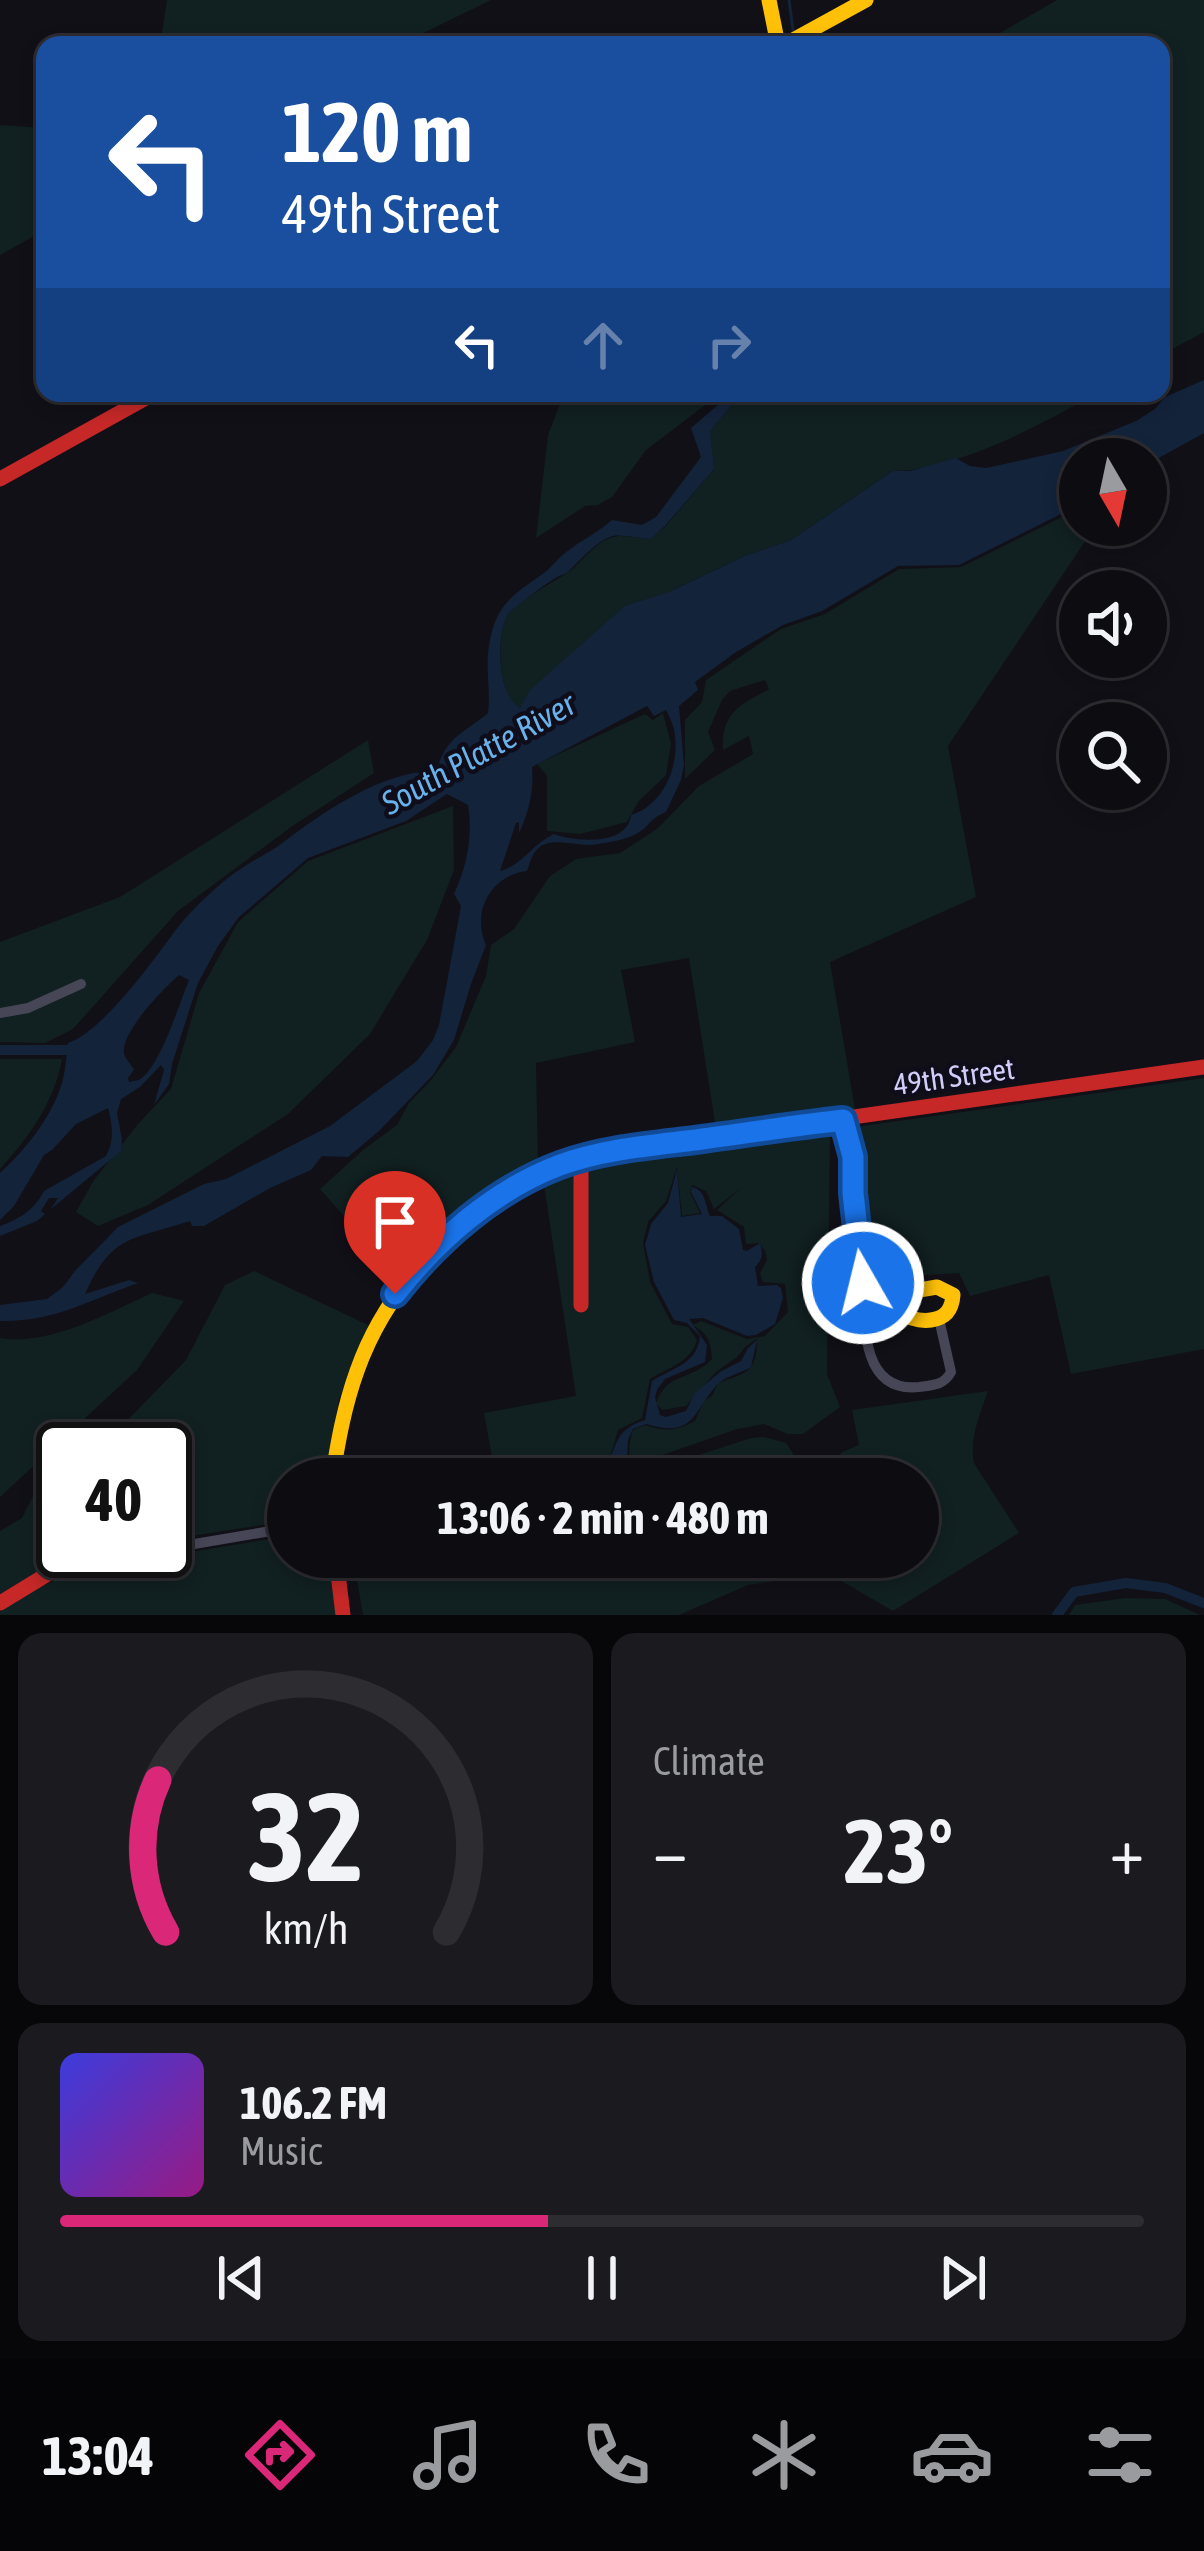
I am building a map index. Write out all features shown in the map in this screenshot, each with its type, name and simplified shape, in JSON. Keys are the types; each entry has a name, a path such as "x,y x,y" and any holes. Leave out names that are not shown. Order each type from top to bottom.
{"street":[{"path":"770,0 779,36"},
{"path":"798,36 866,0"},
{"path":"0,479 139,402"},
{"path":"0,1013 28,1008 81,985"},
{"name":"49th Street","path":"335,1458 341,1414 361,1356 395,1294 448,1235 517,1185 581,1158 1204,1067"},
{"path":"843,1120 853,1157 864,1321 878,1374 887,1382 913,1388 947,1380 951,1372 939,1319"},
{"path":"581,1158 581,1304"},
{"path":"863,1283 878,1297 905,1317 916,1320 939,1319 954,1305 952,1295 937,1287 878,1297"},
{"path":"192,1544 267,1532"},
{"path":"0,1603 41,1578"},
{"path":"339,1578 344,1615"}],"shaded area":[{"path":"167,0 491,0 417,36 161,36"},
{"path":"1057,0 1204,0 1204,332 1170,350 1170,36 995,36"},
{"path":"0,125 36,127 36,235 0,255"},
{"path":"561,402 709,402 646,450 612,497 585,506 536,538 548,435"},
{"path":"739,402 1079,402 971,454 893,471 791,540 669,592 519,709 507,691 501,664 509,613 570,571 602,542 618,536 650,539 665,527 714,469 709,432"},
{"path":"1059,518 1059,546 1082,546 1066,570 1059,570 1059,580 948,746 976,897 830,962 855,1109 716,1129 689,958 621,970 635,1042 536,1063 538,1165 447,1228 401,1280 320,1189 397,1125 409,1103 456,1047 486,976 491,945 514,929 550,876 576,859 620,853 657,829 699,786 753,754 749,736 723,750 723,737 734,712 769,689 765,680 730,691 722,700 708,732 715,750 685,779 685,720 702,702 706,680 781,629 825,614 899,569 961,567"},
{"path":"663,713 671,744 666,775 638,802 627,822 580,834 547,831 547,776 537,764 645,714 653,720"},
{"path":"368,740 374,773 291,827 178,911 73,1029 45,1043 0,1042 0,942 120,897"},
{"path":"453,806 454,870 427,940 370,1034 288,1114 148,1205 98,1226 76,1212 94,1180 171,1089 199,993 238,922 308,861"},
{"path":"0,1059 62,1059 39,1118 0,1169"},
{"path":"1204,1078 1204,1349 1071,1374 1049,1275 970,1296 959,1273 845,1280 841,1129"},
{"path":"823,1130 830,1137 827,1374 840,1407 803,1434 788,1434 764,1424 654,1458 629,1458 633,1430 645,1425 670,1429 695,1421 718,1383 752,1365 757,1339 716,1372 686,1406 662,1410 656,1403 667,1386 712,1359 708,1339 692,1325 701,1321 747,1339 765,1336 788,1312 785,1284 763,1282 765,1251 759,1243 746,1244 744,1227 717,1210 741,1188 714,1209 706,1191 692,1185 690,1193 700,1213 682,1216 677,1167 666,1201 648,1222 643,1243 650,1282 672,1324 688,1327 697,1340 694,1348 678,1364 650,1379 642,1418 618,1430 610,1458 492,1458 484,1413 576,1396 544,1185 621,1156"},
{"path":"254,1271 370,1326 339,1399 329,1458 267,1458 267,1524 192,1536 192,1422 126,1422 186,1360 225,1285"},
{"path":"152,1293 184,1301 137,1370 81,1422 36,1422 36,1464 0,1497 0,1338 59,1333"},
{"path":"988,1391 974,1436 974,1463 1019,1533 893,1611 836,1578 939,1578 939,1458 837,1458 859,1445 852,1410"},
{"path":"751,1438 786,1443 792,1458 690,1458"},
{"path":"35,1492 36,1573 0,1594 0,1531 22,1518"},
{"path":"267,1539 267,1578 333,1578 337,1615 0,1615 31,1590 62,1578 192,1578 192,1552"},
{"path":"357,1578 775,1578 679,1615 363,1615"},
{"path":"1125,1598 1165,1599 1200,1615 1069,1615 1075,1605"}],"water":[{"path":"1204,380 1204,433 1167,453 1167,438 1095,438 1136,421 1161,402 1170,402 1170,395"},
{"name":"South Platte River","path":"721,402 739,402 710,431 714,469 651,539 608,538 509,613 501,664 507,691 520,708 530,690 625,606 791,540 893,471 956,458 986,468 1059,452 1059,515 959,565 898,566 822,611 783,625 695,682 698,690 679,706 684,765 666,812 622,839 541,846 527,871 494,887 481,920 486,945 454,1040 433,1075 379,1131 348,1157 322,1156 311,1170 204,1226 192,1226 190,1221 126,1242 105,1260 85,1294 129,1280 138,1283 55,1314 0,1321 0,1305 47,1299 63,1287 118,1227 330,1126 417,1061 439,1025 461,906 454,894 469,839 468,805 447,794 406,821 308,858 239,917 198,983 169,1084 154,1105 164,1070 161,1065 121,1099 117,1113 121,1151 51,1209 58,1198 49,1198 41,1211 45,1214 37,1221 0,1236 0,1226 26,1213 44,1191 109,1150 108,1108 76,1124 44,1155 14,1206 0,1220 0,1173 45,1120 63,1078 68,1043 111,1011 189,914 233,874 354,795 396,777 437,771 450,743 488,713 489,646 507,602 612,520 642,525 656,517 701,457 691,428","holes":["647,706 654,716 666,710 676,749 671,773 652,803 631,815 628,825 611,837 587,840 554,834 500,871 516,823 519,833 528,809 532,767","179,975 189,980 147,1073 129,1082 134,1070 124,1053 129,1034"]},
{"path":"677,1169 681,1217 702,1214 691,1192 692,1187 697,1189 710,1216 722,1216 739,1229 743,1250 760,1243 762,1256 755,1267 758,1286 777,1285 783,1298 775,1324 756,1335 747,1336 703,1318 689,1319 707,1345 705,1362 665,1379 655,1397 660,1415 686,1411 695,1393 741,1361 757,1340 751,1367 719,1383 683,1426 646,1424 633,1429 627,1458 611,1458 623,1432 645,1420 652,1381 683,1364 698,1346 700,1336 687,1323 674,1320 654,1282 645,1245 651,1224 668,1203"}],"waterway":[{"path":"789,0 793,30"},
{"path":"0,1050 74,1050"},
{"path":"1057,1615 1074,1592 1126,1583 1165,1588 1204,1603"}],"traffic: slow":[{"path":"769,0 776,36"},
{"path":"800,36 866,0"},
{"path":"843,1119 851,1159 854,1240 865,1283 876,1297 895,1311 921,1320 944,1315 953,1295 937,1287 878,1297"},
{"path":"336,1458 348,1398 371,1339 409,1278 459,1226 518,1185 550,1170 600,1154 685,1141"}],"traffic: jam":[{"path":"0,479 139,402"},
{"path":"685,1141 1204,1067"},
{"path":"581,1158 581,1305"},
{"path":"0,1603 41,1578"},
{"path":"339,1578 343,1615"}],"route":[{"path":"395,1294 418,1264 464,1222 517,1185 562,1164 606,1152 843,1120 853,1157 863,1283"}]}
